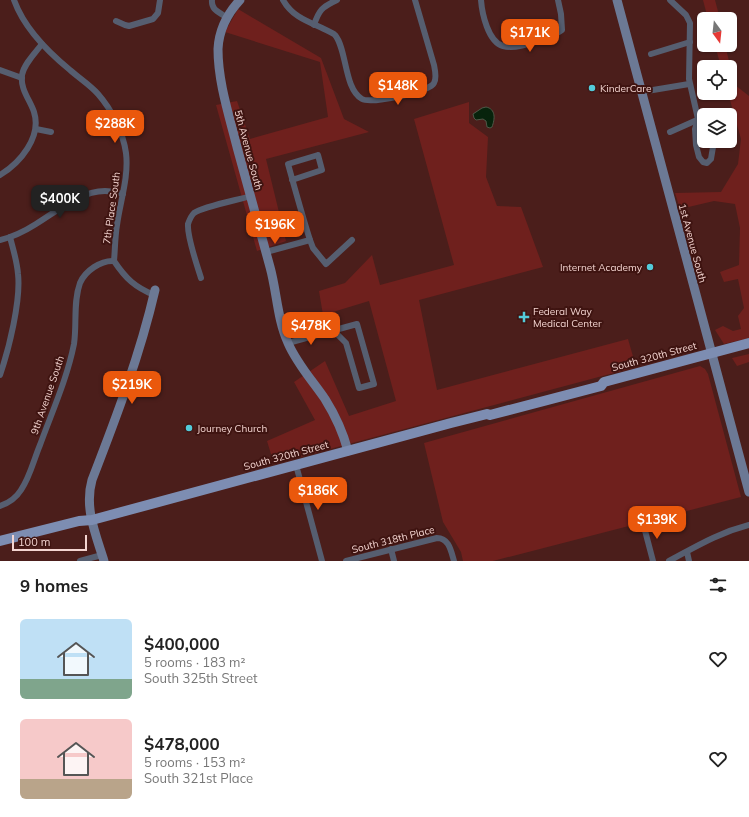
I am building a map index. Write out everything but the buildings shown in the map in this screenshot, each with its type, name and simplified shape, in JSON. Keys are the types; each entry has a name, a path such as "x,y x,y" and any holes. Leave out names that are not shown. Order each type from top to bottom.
{"main road":[{"name":"South 320th Street","path":"0,544 33,533 79,521 92,520 487,414 491,410 598,380 604,382 749,343"},
{"name":"South 320th Street","path":"0,544 81,526 92,520"}],"street":[{"name":"7th Place South","path":"14,0 24,21 42,44 97,92 109,109 120,132 126,154 126,174 116,226 114,262"},
{"path":"116,21 129,26 153,19 158,13 160,0"},
{"path":"212,0 213,7 217,12 226,17"},
{"name":"5th Avenue South","path":"240,0 226,17 222,26 218,47 219,72 226,104 274,282 280,320 288,343 294,355 333,412 348,451"},
{"path":"283,0 294,15 331,32 336,36 350,81 358,96 361,99 368,101 392,98 428,88 434,83 434,65 415,0"},
{"path":"314,25 317,15 321,9 337,0"},
{"path":"481,0 483,20 497,42 504,46 520,46 562,30 558,0"},
{"name":"1st Avenue South","path":"617,0 749,492"},
{"path":"670,0 688,18 690,26 688,70 689,84 697,110"},
{"path":"652,54 690,42"},
{"path":"0,175 12,167 21,157 31,143 36,129 34,113 25,94 22,78 25,68 42,44"},
{"path":"0,70 22,78"},
{"path":"641,92 689,84"},
{"path":"670,132 697,121"},
{"path":"36,129 51,132"},
{"path":"697,133 695,141 699,157 703,162 707,163 711,159 713,148"},
{"path":"292,180 322,170 318,155 288,164 292,180 313,248 326,264 352,240"},
{"path":"0,240 10,237 36,224 68,203 88,194 111,191 123,194"},
{"path":"201,278 192,246 188,224 190,219 194,214 204,209 251,196"},
{"path":"0,375 14,320 19,283 18,267 10,237"},
{"path":"266,252 310,240"},
{"name":"9th Avenue South","path":"0,506 6,504 16,496 26,482 69,365 74,341 76,304 81,282 96,266 106,262 114,262"},
{"path":"80,561 103,558 88,501 90,485 120,408 151,310 154,292 136,287 129,281 114,262"},
{"path":"288,343 334,330 357,324 374,384 359,388 347,345 334,330"},
{"path":"296,465 322,561"},
{"path":"643,523 653,561"},
{"path":"669,561 712,538 731,530 749,525"},
{"name":"South 318th Place","path":"346,561 436,538 444,539 450,548 454,561"},
{"path":"391,549 394,561"},
{"path":"687,552 689,561"}],"shaded area":[{"path":"703,0 715,0 718,12 706,12"},
{"path":"238,9 321,58 344,119 369,132 266,159 286,241 257,251 216,105 237,101 250,139 328,117 320,62 225,32"},
{"path":"717,52 727,52 729,60 719,60"},
{"path":"737,87 749,96 749,338 724,344 715,330 723,326 733,331 741,329 738,316 744,308 738,279 724,282 720,272 739,265 740,228 735,204 714,201 680,209 675,193 721,192 738,164 741,139 737,125 737,108 732,108 730,100 737,100"},
{"path":"469,102 469,123 488,137 486,177 497,206 521,207 543,267 419,300 437,390 628,339 636,367 274,464 267,441 315,420 294,382 325,361 349,416 396,401 369,301 323,315 319,291 345,283 372,255 380,285 454,265 414,119"},
{"path":"486,107 492,110 494,115 493,124 490,128 487,127 486,121 483,119 476,120 473,114"},
{"path":"749,354 749,362 737,366 732,358"},
{"path":"700,366 705,369 708,374 741,497 493,561 463,561 461,552 443,522 424,443"}],"place":[{"name":"KinderCare","path":"592,88"},
{"name":"Internet Academy","path":"650,267"},
{"name":"Federal Way Medical Center","path":"524,317"},
{"name":"Journey Church","path":"189,428"}]}
